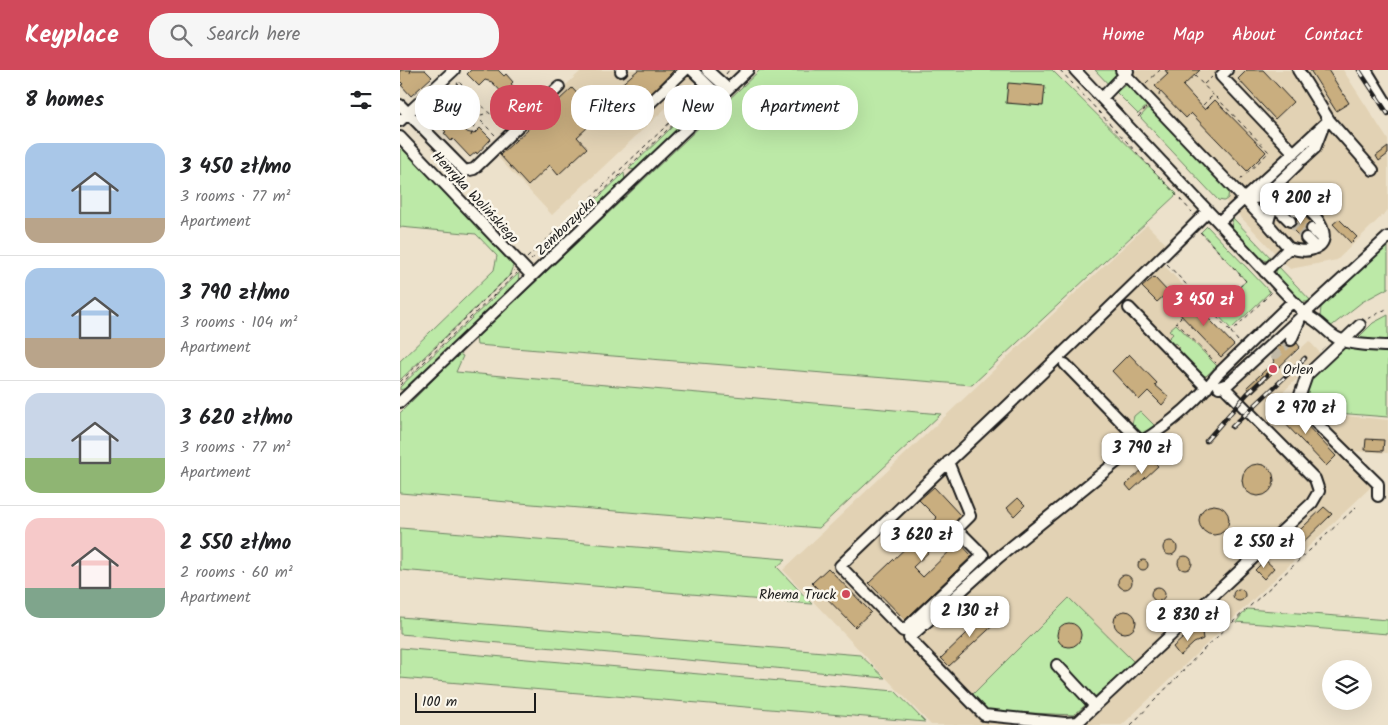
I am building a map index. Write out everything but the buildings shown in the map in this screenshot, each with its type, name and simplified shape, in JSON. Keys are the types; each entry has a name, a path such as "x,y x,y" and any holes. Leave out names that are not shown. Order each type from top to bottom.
{"street":[{"path":"400,122 454,70"},
{"path":"654,99 685,70"},
{"path":"692,70 707,85"},
{"path":"707,70 724,85"},
{"name":"Zemborzycka","path":"732,85 748,70"},
{"path":"1075,70 1293,301 1302,318"},
{"path":"1227,70 1221,76 1294,152"},
{"path":"1298,70 1326,122 1374,170"},
{"path":"1366,70 1388,106"},
{"path":"1102,98 1125,72 1290,248 1304,251 1316,248 1322,244 1325,232 1322,226 1301,203 1286,201 1275,206 1270,213 1268,224"},
{"path":"400,105 462,170 468,172 474,169 514,130"},
{"path":"1219,222 1326,122"},
{"path":"1244,199 1264,196 1315,148 1326,122"},
{"name":"Zemborzycka","path":"401,400 686,130"},
{"name":"Henryka Wolińskiego","path":"400,137 532,276"},
{"path":"1286,201 1297,212"},
{"path":"1275,206 1290,221"},
{"path":"948,462 970,516 957,529 983,555 903,631 840,566 1208,211"},
{"path":"1312,229 1323,240"},
{"path":"1207,388 1224,386 1267,353 1388,237"},
{"path":"1306,238 1316,248"},
{"path":"1265,272 1290,248"},
{"path":"1224,386 1315,479 1319,490 1312,503 1078,722 984,715 909,638 999,557 1141,442 1164,427 1207,388 1218,374 1293,301"},
{"path":"1129,308 1207,388"},
{"path":"1291,340 1302,318"},
{"path":"1302,318 1319,321 1331,334 1342,340 1388,346"},
{"path":"1360,325 1307,375 1300,395 1311,418 1378,484 1378,496"},
{"path":"1254,340 1255,346 1267,353"},
{"path":"1065,364 1141,442"},
{"path":"1057,665 1095,706"}],"path":[{"path":"718,80 726,70"},
{"path":"718,80 729,70"},
{"path":"1145,84 1160,70"},
{"path":"1194,75 1269,152 1239,181"},
{"path":"1160,90 1160,95"},
{"path":"1203,105 1211,97 1216,98"},
{"path":"480,108 481,104"},
{"path":"481,104 507,132"},
{"path":"1138,117 1149,106"},
{"path":"480,116 489,113"},
{"path":"481,121 494,136 501,134"},
{"path":"471,136 473,130"},
{"path":"400,382 521,266 525,258 528,259 664,130"},
{"path":"400,385 664,130"},
{"path":"1203,228 1199,231 1246,281 1212,312"},
{"path":"1166,263 1231,332"},
{"path":"1360,325 1388,308"},
{"path":"1176,322 1182,316"},
{"path":"1131,725 1201,652 1356,507"}],"shaded area":[{"path":"582,70 701,70 703,73 690,85 664,85 664,110 654,119 654,85 571,85 571,130 642,130 552,215 494,153 518,130 561,130 561,90"},
{"path":"1101,70 1343,70 1388,140 1388,210 1337,260 1290,269"},
{"path":"1147,225 1166,244 1156,253 1154,258 1160,264 1163,264 1191,294 1189,297 1260,372 1265,368 1272,375 1309,341 1322,355 1282,393 1373,485 1122,725 931,725 783,570"},
{"path":"1319,413 1388,420 1388,453 1351,451"}],"green space":[{"path":"760,70 1052,70 1177,194 972,385 477,345 476,338 696,130 732,130 732,96 742,87 742,130 858,130 858,85 744,85"},
{"path":"1095,70 1115,70 1119,75 1111,87"},
{"path":"1129,85 1148,105 1138,114 1116,92"},
{"path":"1150,106 1229,189 1228,198 1224,201 1218,200 1140,117"},
{"path":"669,130 678,130 636,170 629,169"},
{"path":"404,146 513,266 509,276 400,380 400,361 494,270 497,256 476,234 400,227 400,150"},
{"path":"624,173 625,180 585,219 580,220 577,218"},
{"path":"1233,218 1272,259 1267,261 1262,259 1231,227"},
{"path":"1207,226 1270,292 1231,329 1214,311 1246,281 1201,232"},
{"path":"1388,244 1388,288 1362,302 1329,328 1320,317 1321,307"},
{"path":"1278,266 1312,302 1303,302 1277,276"},
{"path":"519,273 518,283 410,387 400,390 400,387"},
{"path":"1388,315 1388,341 1358,338 1373,323"},
{"path":"1176,324 1217,366 1206,376 1200,375 1177,351 1180,348 1175,343 1170,347 1167,340 1173,334 1169,330"},
{"path":"1345,346 1388,353 1388,417 1311,411 1306,400 1305,391 1308,382 1320,367"},
{"path":"459,354 463,356 456,372 941,414 819,528 400,493 400,413"},
{"path":"1140,411 1155,426 1145,433 1138,433 1132,424 1134,416"},
{"path":"400,528 786,559 777,567 812,604 400,570"},
{"path":"1069,598 1134,662 1074,715 987,711 972,695"},
{"path":"1247,609 1388,620 1388,634 1236,622"},
{"path":"400,617 860,655 885,678 400,634"},
{"path":"400,648 895,691 925,722 400,678"}],"tunnel":[{"path":"1297,212 1312,229"},
{"path":"1290,221 1306,238"},
{"path":"1271,354 1276,354 1291,340"}],"railway":[{"path":"1359,70 1388,114"},
{"path":"1232,427 1305,358"},
{"path":"1206,441 1247,394 1267,375"}],"place":[{"name":"Orlen","path":"1273,369"},
{"name":"Rhema Truck","path":"846,594"}]}
